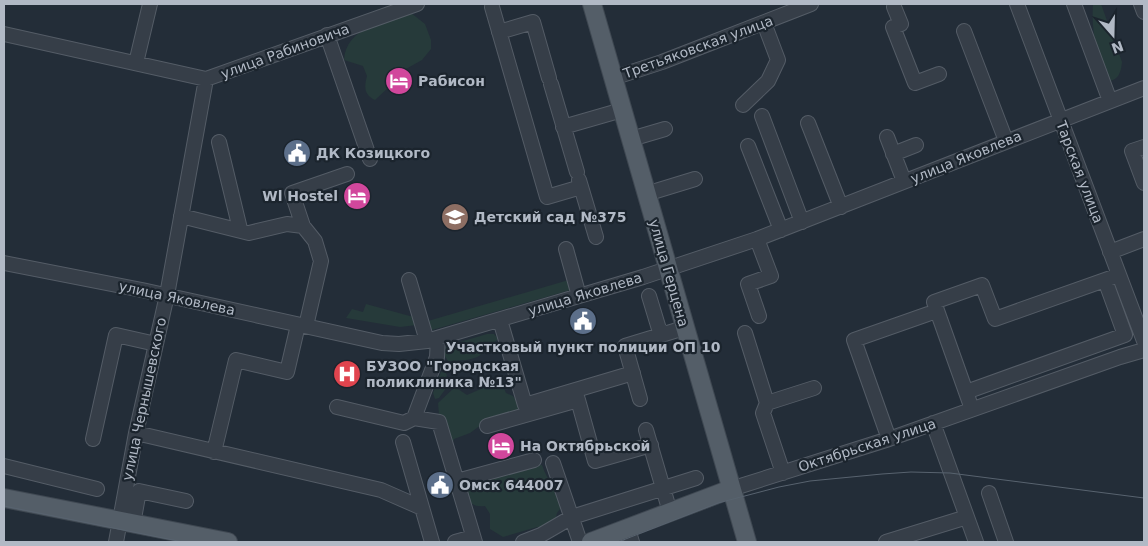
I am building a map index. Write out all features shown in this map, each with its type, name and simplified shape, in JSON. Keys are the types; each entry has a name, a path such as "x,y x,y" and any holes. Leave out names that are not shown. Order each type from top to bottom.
{"main road":[{"name":"улица Герцена","path":"592,4 747,542"},
{"name":"Октябрьская улица","path":"591,542 630,535 670,512 731,490"},
{"path":"4,498 225,542"}],"street":[{"path":"136,63 150,4"},
{"name":"улица Рабиновича","path":"4,34 206,79 417,4"},
{"name":"Третьяковская улица","path":"613,78 662,62 811,4"},
{"name":"Тарская улица","path":"1017,4 1144,341"},
{"path":"1074,4 1110,101"},
{"path":"1141,4 1144,12"},
{"path":"894,7 901,24 893,27 915,84 939,74"},
{"path":"492,8 548,197 579,178"},
{"path":"499,32 533,22 596,236"},
{"path":"743,105 768,80 778,60 764,23"},
{"path":"964,31 1006,141"},
{"path":"327,35 370,159"},
{"name":"улица Чернышевского","path":"116,542 126,522 136,433 167,295 206,79"},
{"name":"улица Яковлева","path":"4,263 167,295 382,343 399,344 433,340 667,269 757,239 1060,119 1144,88"},
{"path":"563,127 622,110"},
{"path":"762,116 802,222"},
{"path":"808,123 841,207"},
{"path":"630,139 665,129"},
{"path":"887,137 904,182"},
{"path":"219,142 240,229"},
{"path":"893,154 916,145"},
{"path":"748,146 780,230"},
{"path":"1144,147 1132,151 1144,183"},
{"path":"214,452 236,360 287,372 302,325 321,261 315,241 303,226 292,192 347,174"},
{"path":"646,194 695,180"},
{"path":"181,216 240,229 249,233 287,224 303,226"},
{"path":"757,239 771,276 748,284 760,316"},
{"path":"1110,252 1144,240"},
{"path":"566,250 579,296"},
{"path":"972,409 934,302 982,285 994,319 1119,275"},
{"path":"409,280 433,340 437,357 414,418"},
{"path":"966,392 1125,335 1105,280"},
{"path":"649,296 659,329 665,334"},
{"path":"889,439 854,340 928,314"},
{"path":"500,320 525,405 576,395"},
{"path":"640,399 625,346 684,328"},
{"path":"745,333 767,403 763,413 783,473"},
{"path":"93,439 116,335 156,344"},
{"name":"Октябрьская улица","path":"731,490 889,439 1120,356 1144,350"},
{"path":"487,426 633,374"},
{"path":"767,403 814,388"},
{"path":"576,395 595,461 651,445"},
{"path":"337,407 404,423 414,418 439,422 474,540 455,542"},
{"path":"933,423 976,542"},
{"path":"646,430 670,512"},
{"path":"136,433 381,490 422,508"},
{"path":"403,442 432,542"},
{"path":"457,481 534,460"},
{"path":"553,463 580,542"},
{"path":"4,466 97,489"},
{"path":"523,542 542,535 572,517 696,478"},
{"path":"126,522 139,491 186,501"},
{"path":"989,493 1006,542"},
{"path":"886,542 909,539 967,517"}],"green space":[{"path":"1093,4 1101,4 1122,62 1118,76 1109,81 1105,81 1097,52 1093,24"},
{"path":"411,13 425,24 431,40 431,49 422,60 395,75 389,87 375,100 367,93 365,84 367,76 363,66 344,60 346,49 359,33 368,28"},
{"path":"572,279 574,289 432,330 418,331 417,325 400,327 346,318 352,309 363,312 366,304 428,321"},
{"path":"487,334 494,334 498,339 477,357 448,361 444,355 446,346"},
{"path":"441,372 446,373 449,384 439,398 435,399 433,393"},
{"path":"489,381 503,386 506,393 513,396 522,407 530,408 481,425 470,433 454,439 452,445 439,415 438,403 455,387 467,395 483,388 483,384"},
{"path":"527,465 542,465 563,505 557,513 555,521 543,528 537,527 503,537 490,529 490,514 485,506 478,506 470,502 468,491 496,472"}],"tram line":[{"path":"618,542 718,503 779,487 810,481 882,474 911,472 950,473 1144,498"},
{"path":"4,506 183,542"}],"place":[{"name":"Рабисон","path":"399,81"},
{"name":"ДК Козицкого","path":"297,153"},
{"name":"Wl Hostel","path":"357,196"},
{"name":"Детский сад №375","path":"455,217"},
{"name":"Участковый пункт полиции ОП 10","path":"583,321"},
{"name":"БУЗОО \"Городская поликлиника №13\"","path":"347,374"},
{"name":"На Октябрьской","path":"501,446"},
{"name":"Омск 644007","path":"440,485"}]}
